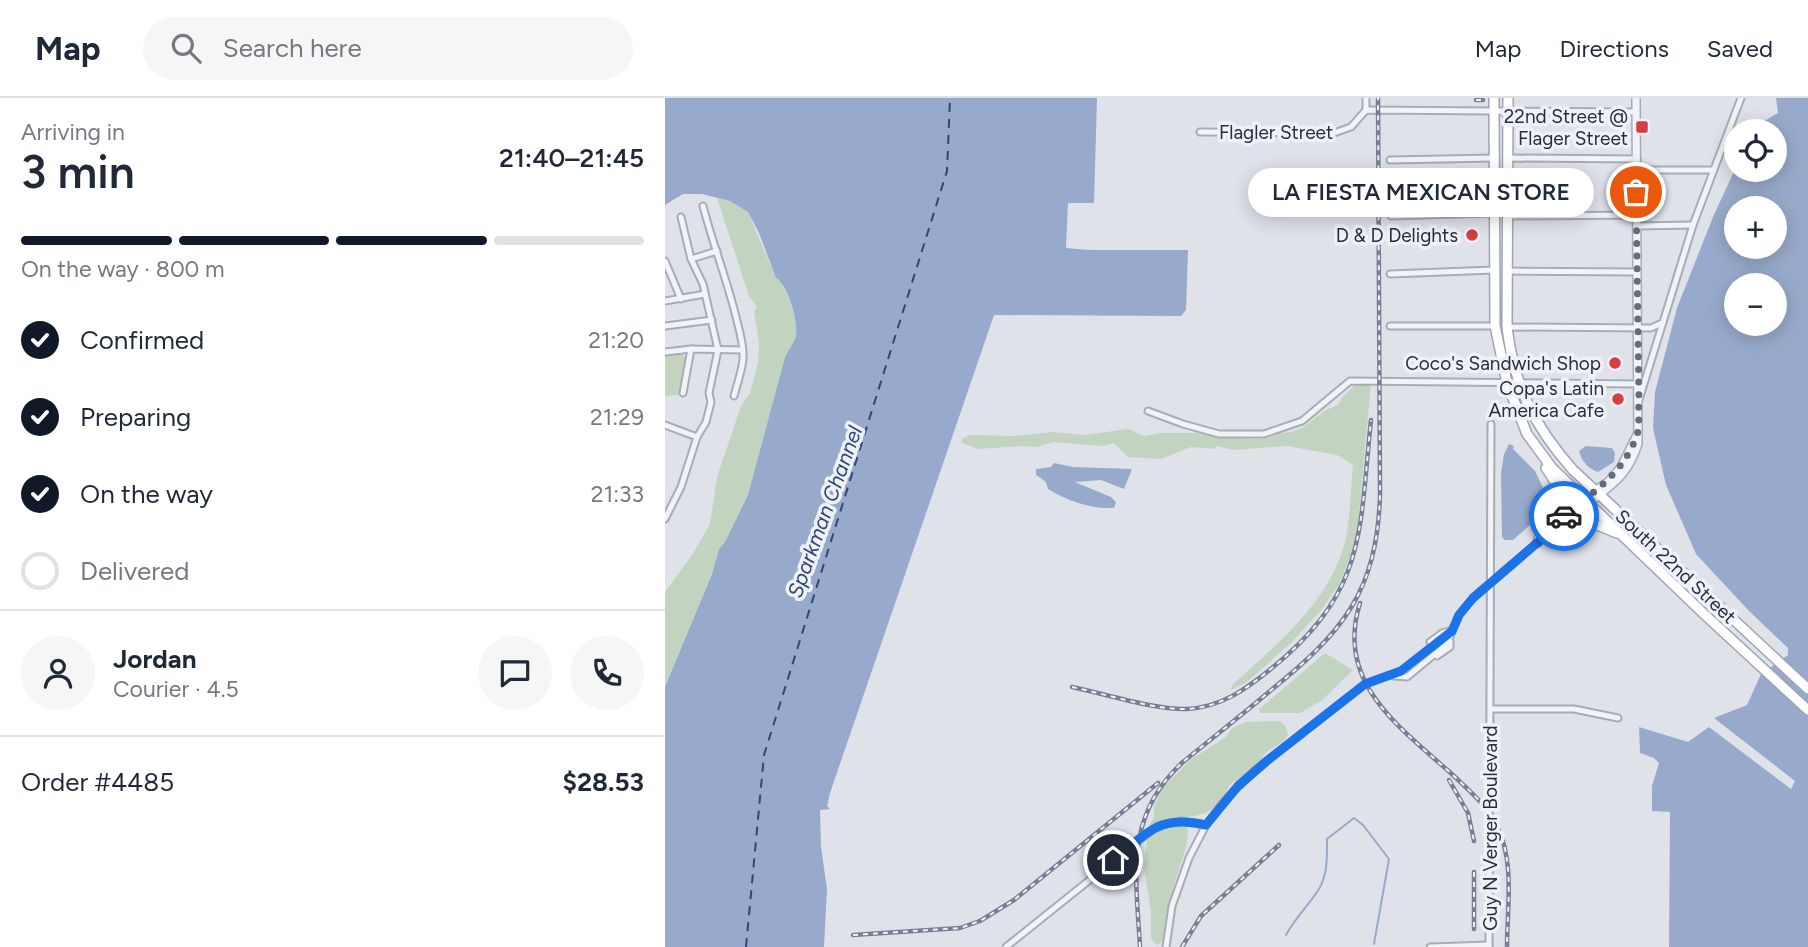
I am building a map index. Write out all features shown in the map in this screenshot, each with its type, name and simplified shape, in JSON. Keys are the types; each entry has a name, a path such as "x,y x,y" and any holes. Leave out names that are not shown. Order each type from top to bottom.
{"main road":[{"path":"1494,98 1495,326 1512,400 1511,410 1529,446 1555,482 1558,494 1556,511 1551,521 1543,527 1541,539"},
{"path":"1508,98 1507,327 1510,348 1531,412 1553,447 1597,493"},
{"name":"South 22nd Street","path":"1512,400 1527,434 1552,468 1808,710"},
{"name":"South 22nd Street","path":"1597,493 1808,689"},
{"path":"1562,526 1588,521 1621,535"}],"street":[{"path":"1366,98 1366,110 1636,112"},
{"name":"South 22nd Street","path":"1597,493 1615,484 1627,470 1638,444 1636,98"},
{"path":"1639,401 1693,225 1741,98"},
{"name":"Flagler Street","path":"1200,132 1334,133 1350,127 1366,110"},
{"path":"1390,160 1494,158"},
{"path":"1508,158 1637,159"},
{"path":"1636,170 1713,170"},
{"path":"703,206 732,296 742,350 743,358 734,396"},
{"path":"1391,216 1495,213"},
{"path":"1508,216 1637,215"},
{"path":"665,519 681,487 697,437 706,422 718,350 705,294 691,259 681,217"},
{"path":"1637,226 1693,225"},
{"path":"691,259 717,251"},
{"path":"665,261 681,299"},
{"path":"1389,274 1494,270"},
{"path":"1507,271 1636,272"},
{"path":"665,301 705,294"},
{"path":"665,326 712,320"},
{"path":"1507,327 1651,328 1662,323"},
{"path":"1390,326 1495,326"},
{"path":"665,352 691,349 742,350"},
{"path":"683,393 691,349"},
{"path":"1148,411 1219,434 1264,434 1302,421 1350,382 1638,384"},
{"name":"Guy N Verger Boulevard","path":"1489,946 1491,424"},
{"path":"665,425 697,437"},
{"path":"1166,947 1168,925 1178,885 1189,858 1206,825 1238,786 1365,684 1391,676 1407,677 1447,644 1459,615 1491,582 1541,539 1548,529 1597,493"},
{"path":"1541,539 1552,535 1587,500"},
{"path":"1391,676 1442,633 1452,631"},
{"path":"1491,709 1574,709 1619,718"},
{"path":"1006,947 1157,826 1181,821 1206,825"},
{"path":"1430,947 1489,946"}],"green space":[{"path":"717,198 730,201 748,212 776,278 789,296 796,336 785,357 748,495 719,549 712,574 665,687 665,592 710,524 717,477 741,406 750,393 758,363 759,342 754,311 757,307 749,296"},
{"path":"681,353 687,360 680,393 665,396 665,355"},
{"path":"1356,384 1371,384 1358,525 1352,553 1339,584 1323,608 1292,642 1247,682 1231,690 1233,684 1298,622 1326,587 1344,546 1353,465 1337,455 1287,446 1233,450 1217,446 1213,449 1191,447 1161,459 1128,457 1114,443 1103,446 1053,442 1037,447 978,449 961,442 963,438 971,435 1014,436 1053,432 1085,435 1128,429 1144,436 1197,433 1266,439 1305,426 1326,410 1338,405"},
{"path":"1325,653 1353,670 1321,701 1300,713 1260,713 1259,709"},
{"path":"1280,721 1285,725 1288,734 1284,741 1265,753 1254,771 1230,784 1215,807 1206,813 1186,818 1186,846 1169,906 1164,940 1157,945 1151,938 1151,912 1144,868 1148,828 1162,789 1190,760 1226,737 1232,728 1246,722"}],"water":[{"name":"Sparkman Channel","path":"665,98 1097,98 1094,203 1068,203 1066,248 1188,250 1186,310 1181,316 994,315 830,793 827,806 830,809 820,810 821,847 827,889 824,947 665,947 665,687 712,574 719,549 748,495 785,357 795,339 796,330 789,296 776,278 748,212 730,201 702,194 683,194 665,205"},
{"path":"1776,98 1808,98 1808,947 1669,947 1670,812 1652,811 1652,786 1659,763 1640,753 1639,727 1688,742 1709,727 1791,789 1795,781 1714,718 1747,705 1761,674 1788,655 1788,648 1696,554 1666,485 1653,428 1655,392 1677,308 1729,182 1787,182 1787,119 1768,119 1778,113"},
{"path":"1509,444 1514,446 1513,449 1535,471 1546,494 1540,516 1513,540 1505,540 1502,537 1501,473 1504,454"},
{"path":"1586,446 1612,448 1615,453 1614,462 1598,472 1594,471 1585,464 1579,451"},
{"path":"1054,463 1073,467 1132,469 1124,489 1101,480 1075,482 1111,497 1116,502 1114,508 1105,508 1079,503 1048,489 1046,482 1036,475 1036,469 1051,467"}],"waterway":[{"path":"1286,935 1322,883 1327,839 1354,818 1363,825 1389,859 1374,944"}],"ferry route":[{"path":"746,947 764,755 947,171 950,98"}],"railway":[{"path":"1140,947 1136,871 1138,848 1142,825 1164,782 1183,762 1318,649 1351,607 1372,558 1380,495 1378,98"},
{"path":"1476,100 1483,100"},
{"path":"1072,687 1174,709 1200,708 1243,690 1272,668 1303,640 1326,612 1342,585 1353,557 1359,528 1371,420"},
{"path":"1360,603 1354,632 1357,658 1365,681 1378,703 1473,794 1488,812 1503,840 1508,870 1507,947"},
{"path":"1449,780 1468,813 1474,841"},
{"path":"853,935 960,928 980,921 1014,900 1158,783"},
{"path":"1182,947 1201,916 1279,845"},
{"path":"1474,872 1474,929"}],"way so far":[{"path":"1564,516 1608,482 1621,467 1637,436 1639,401 1636,192"}],"place":[{"name":"22nd Street @ Flager Street","path":"1642,127"},
{"name":"LA FIESTA MEXICAN STORE","path":"1636,192"},
{"name":"D & D Delights","path":"1472,235"},
{"name":"Coco's Sandwich Shop","path":"1615,363"},
{"name":"Copa's Latin America Cafe","path":"1618,399"}],"route":[{"path":"1113,860 1163,823 1181,821 1206,825 1254,771 1365,684 1401,671 1452,631 1459,615 1473,598 1544,537 1548,529 1564,516"}]}
